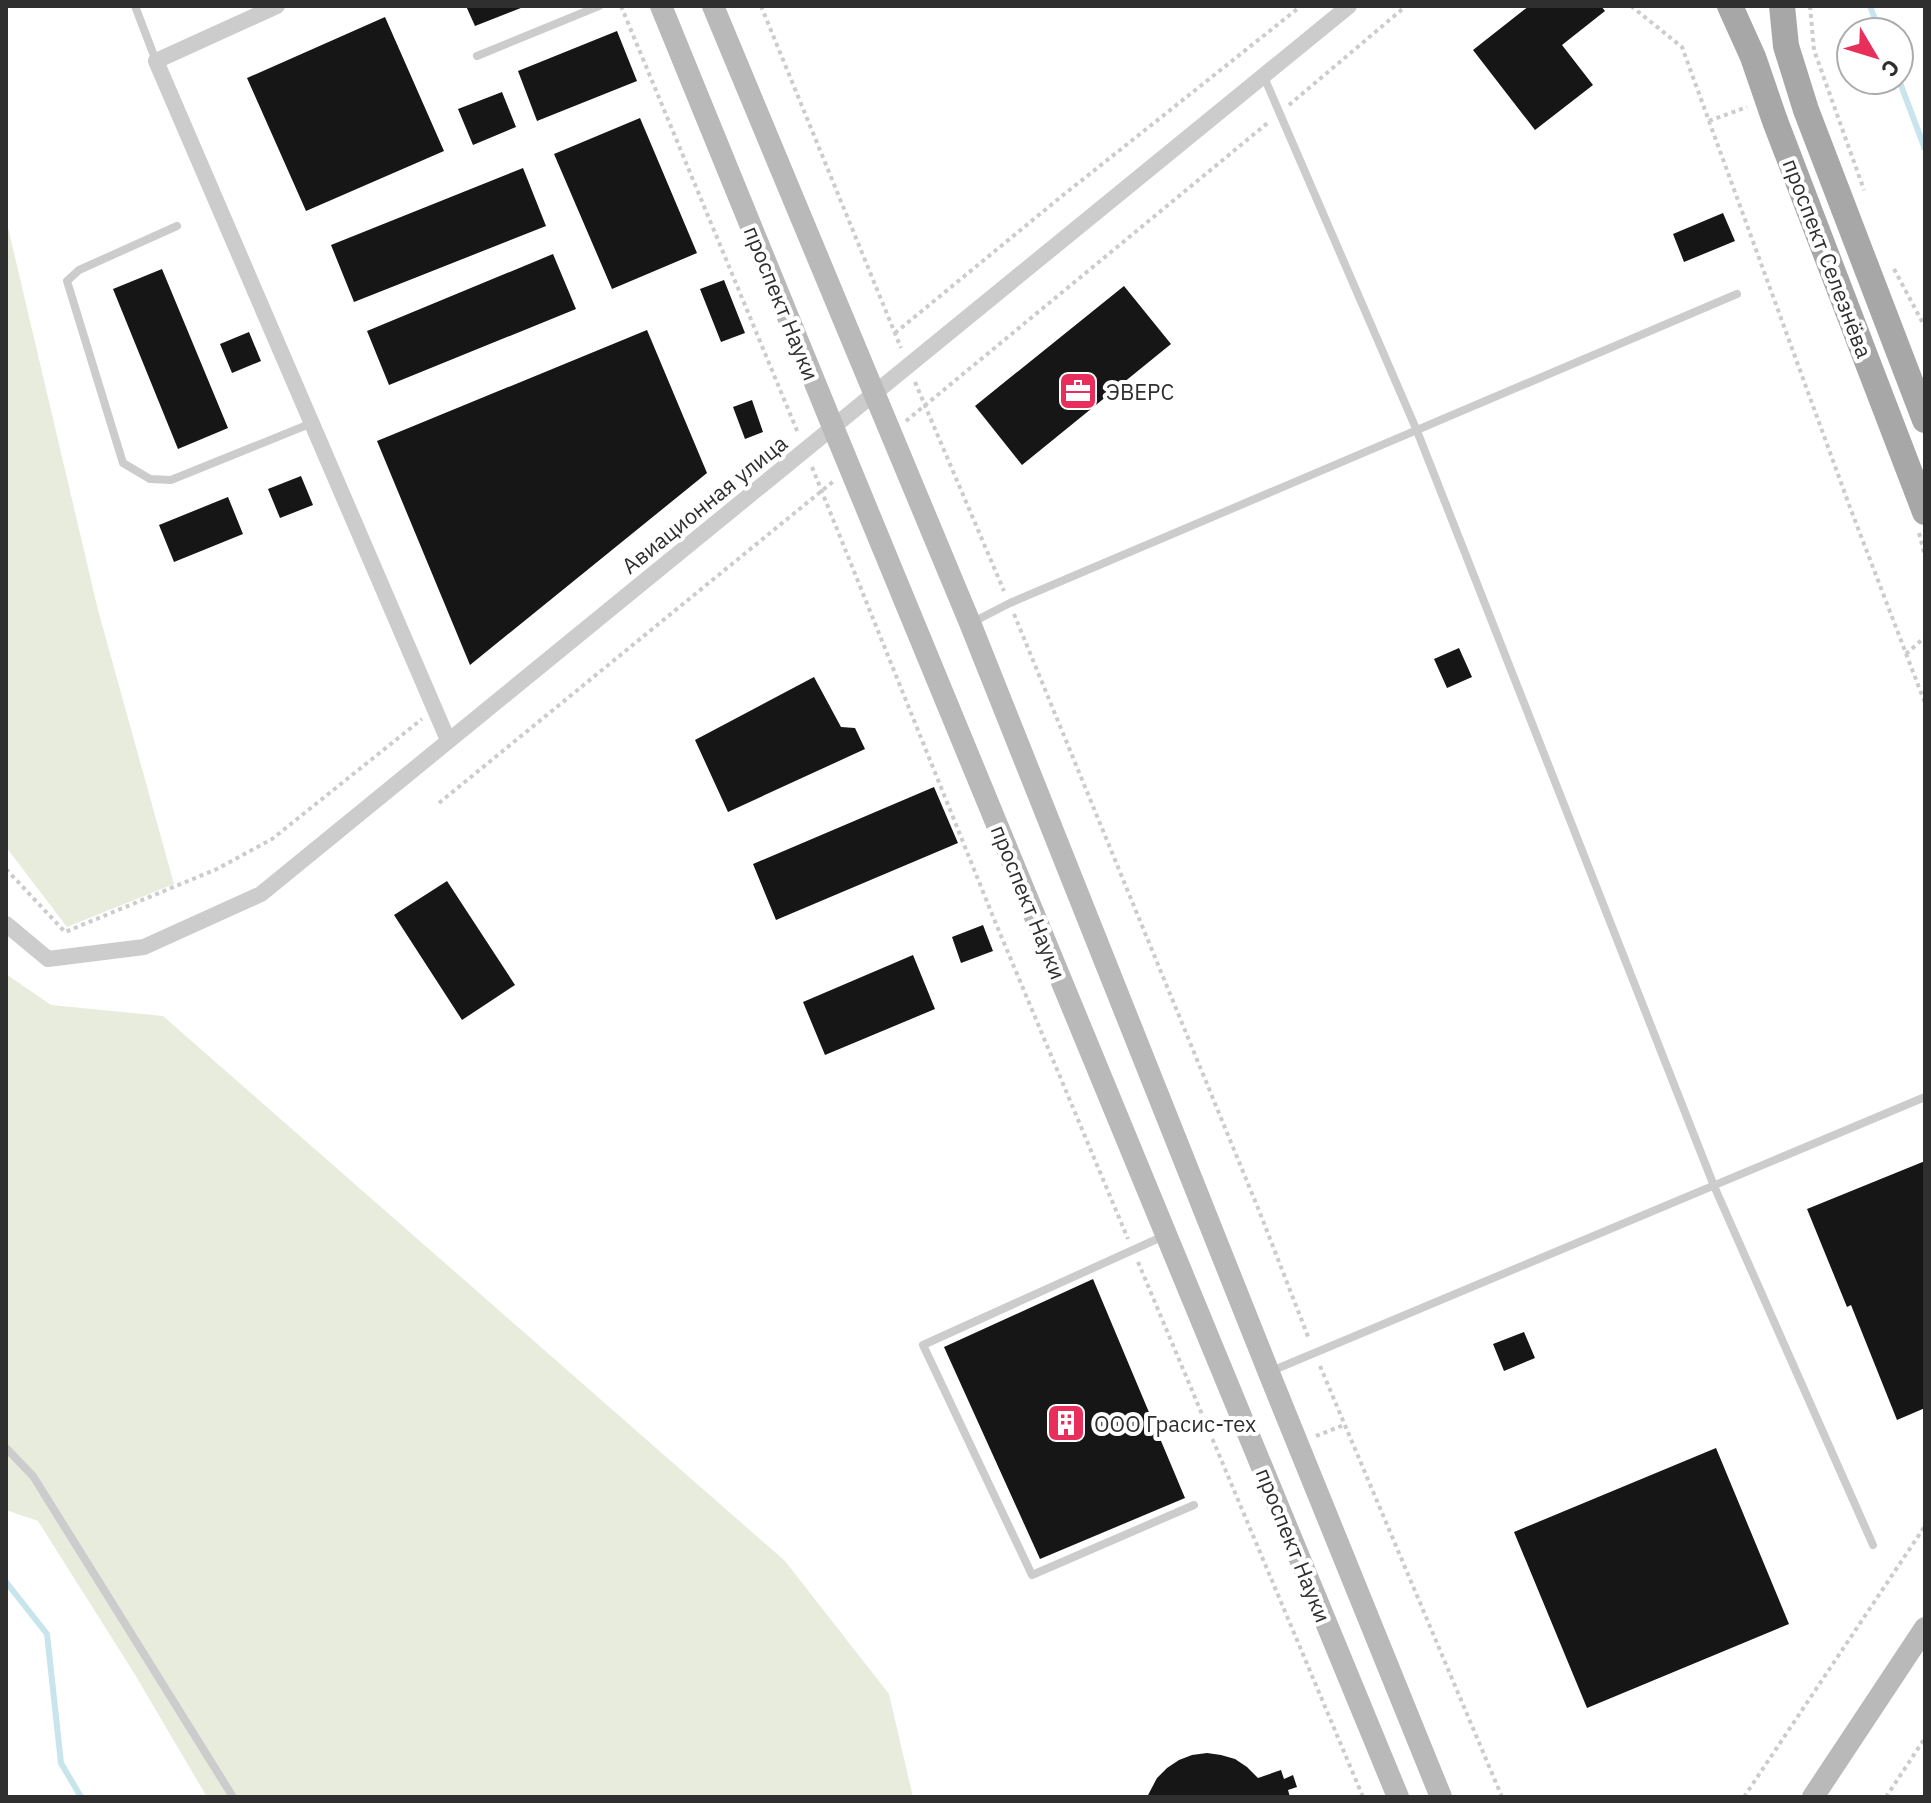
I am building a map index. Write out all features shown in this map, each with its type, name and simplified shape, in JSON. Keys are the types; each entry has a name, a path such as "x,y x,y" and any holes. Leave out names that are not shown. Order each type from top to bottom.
{"main road":[{"name":"проспект Селезнёва","path":"1730,6 1753,57 1925,512"},
{"name":"проспект Селезнёва","path":"1782,6 1786,46 1806,110 1925,420"}],"street":[{"path":"277,6 156,61 448,740"},
{"name":"проспект Науки","path":"661,6 1398,1797"},
{"name":"проспект Науки","path":"713,6 970,623 1441,1797"},
{"name":"Авиационная улица","path":"6,924 48,959 144,947 261,894 1349,6"},
{"path":"1813,1797 1925,1628"}],"lane":[{"path":"135,6 156,61"},
{"path":"477,56 599,6"},
{"path":"1263,76 1417,431 1714,1186 1873,1545"},
{"path":"177,226 79,270 67,281 123,463 150,479 171,480 312,423"},
{"path":"970,623 1010,603 1737,294"},
{"path":"1269,1373 1925,1097"},
{"path":"1166,1235 923,1345 1032,1575 1194,1505"},
{"path":"6,1448 33,1476 233,1797"}],"path":[{"path":"621,6 805,449 994,919 1363,1797"},
{"path":"761,6 908,366 1010,603 1315,1354 1502,1797"},
{"path":"895,334 1301,6"},
{"path":"890,433 1406,6"},
{"path":"1631,6 1682,47 1925,703"},
{"path":"1810,6 1814,50 1864,190"},
{"path":"1889,260 1925,327"},
{"path":"439,803 850,468"},
{"path":"1925,528 1918,531 1925,556"},
{"path":"1906,654 1925,637"},
{"path":"6,869 65,932 217,869 272,839 434,709"},
{"path":"1744,1797 1925,1526"},
{"path":"1886,1797 1925,1738"}],"green space":[{"path":"6,219 98,610 174,884 67,927 6,847"},
{"path":"6,974 51,1005 163,1016 785,1561 889,1694 913,1797 207,1797 134,1673 38,1521 6,1510"}],"building":[{"path":"466,6 526,6 475,26"},
{"path":"1529,6 1601,6 1605,11 1562,45 1593,85 1535,130 1473,50"},
{"path":"385,17 444,151 306,211 247,78"},
{"path":"617,31 637,81 537,121 518,71"},
{"path":"502,92 516,127 473,145 458,109"},
{"path":"640,118 697,253 612,289 554,154"},
{"path":"523,168 546,226 354,302 331,245"},
{"path":"1723,213 1735,241 1684,262 1673,234"},
{"path":"553,254 576,309 389,385 367,331"},
{"path":"162,269 228,428 178,449 113,289"},
{"path":"724,280 745,333 721,342 700,289"},
{"path":"1124,286 1171,344 1022,465 975,406"},
{"path":"647,330 707,473 470,665 377,441"},
{"path":"249,332 261,361 232,373 220,344"},
{"path":"752,400 763,432 745,439 733,407"},
{"path":"301,476 313,505 280,518 268,489"},
{"path":"228,497 243,534 174,562 159,525"},
{"path":"1459,648 1472,677 1447,688 1434,659"},
{"path":"814,677 841,727 855,728 865,749 728,812 695,740"},
{"path":"934,787 958,843 776,920 753,864"},
{"path":"447,881 515,985 462,1020 394,915"},
{"path":"983,925 993,951 961,963 952,937"},
{"path":"913,955 935,1009 825,1055 803,1002"},
{"path":"1925,1161 1925,1408 1897,1420 1851,1305 1847,1307 1807,1209"},
{"name":"ООО Грасис-тех","path":"1093,1279 1185,1498 1040,1559 944,1347"},
{"path":"1524,1332 1535,1358 1504,1371 1493,1344"},
{"path":"1716,1448 1789,1624 1587,1708 1514,1532"},
{"path":"1207,1753 1235,1759 1258,1778 1281,1770 1284,1779 1293,1775 1297,1787 1288,1790 1290,1797 1147,1797 1157,1778 1167,1768 1192,1755"}],"waterway":[{"path":"1870,6 1874,16"},
{"path":"1905,96 1925,149"},
{"path":"6,1582 47,1634 61,1763 81,1797"}],"place":[{"name":"ЭВЕРС","path":"1078,391"},
{"name":"ООО Грасис-тех","path":"1066,1423"}]}
